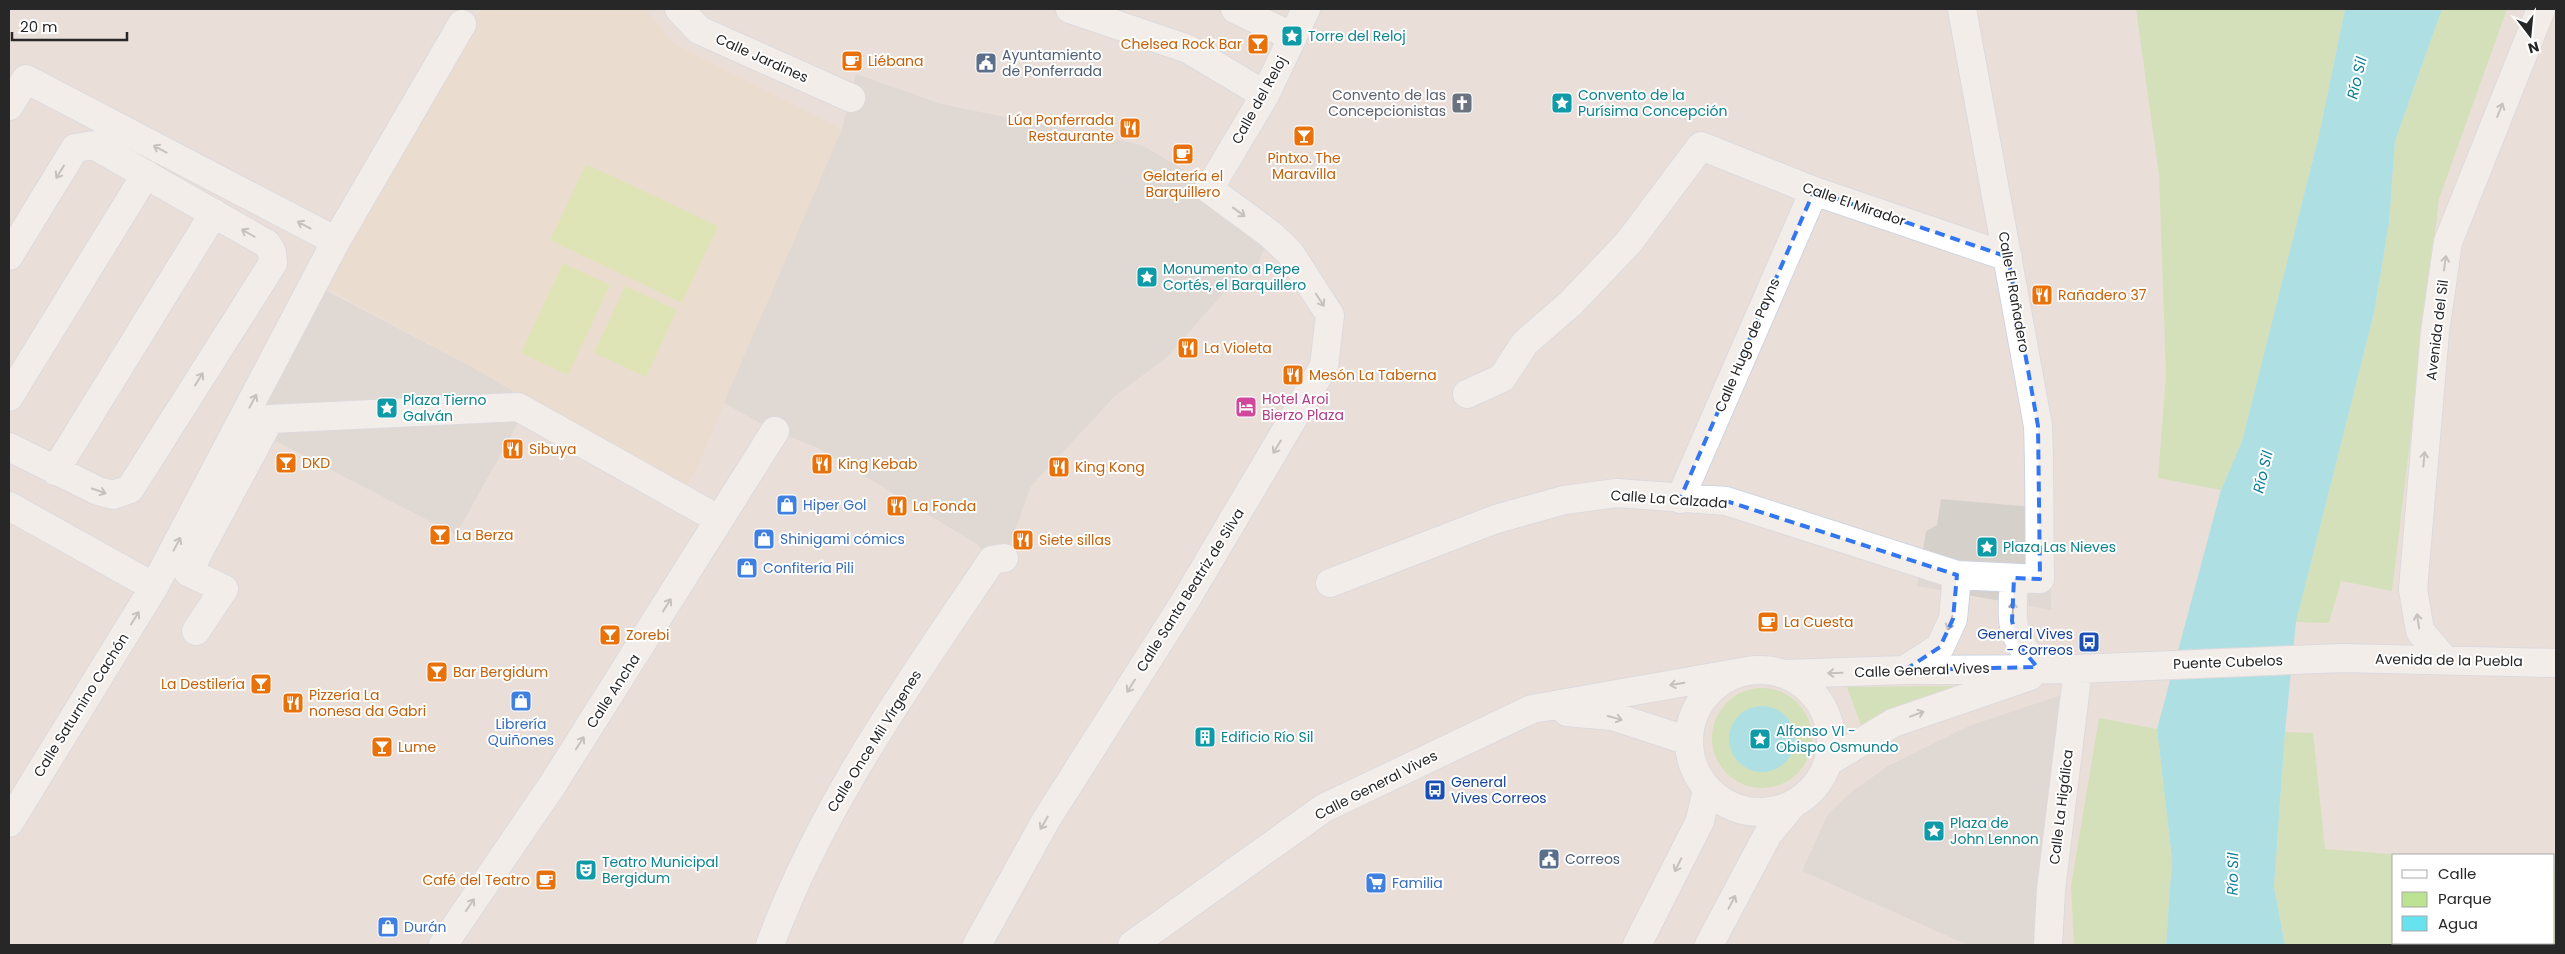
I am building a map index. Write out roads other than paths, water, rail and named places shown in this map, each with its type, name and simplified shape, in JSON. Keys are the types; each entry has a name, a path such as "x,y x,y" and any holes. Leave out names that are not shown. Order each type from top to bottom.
{"street":[{"name":"Calle Jardines","path":"679,9 699,30 851,98"},
{"path":"1070,9 1188,49 1265,95"},
{"path":"1235,9 1293,37"},
{"name":"Calle del Reloj","path":"1209,189 1265,95 1306,9"},
{"name":"Calle El Rañadero","path":"1962,9 2038,426 2040,478 2038,512 2027,579"},
{"name":"Avenida del Sil","path":"2445,660 2420,631 2413,589 2435,332 2448,242 2541,9"},
{"name":"Calle Saturnino Cachón","path":"9,823 154,587 336,241 462,24"},
{"path":"9,106 26,79 336,241"},
{"path":"9,256 75,148 94,145 267,244 272,252 273,263 130,489 121,494 113,495 98,491 9,447"},
{"name":"Calle El Mirador","path":"1467,394 1502,378 1525,343 1571,303 1629,242 1701,146 1814,191 2008,257"},
{"path":"9,397 146,174"},
{"name":"Calle Santa Beatriz de Silva","path":"977,945 1046,820 1187,598 1324,366 1330,315 1290,253 1270,234 1209,189"},
{"name":"Calle Hugo de Payns","path":"1680,499 1814,191"},
{"path":"55,471 214,213"},
{"path":"196,631 224,589 188,572 270,419 518,407 718,519"},
{"name":"Calle Ancha","path":"443,945 553,784 775,431"},
{"name":"Calle La Calzada","path":"1330,583 1496,518 1564,500 1617,492 1680,499 1726,501 1957,575 2027,579"},
{"path":"9,506 154,587"},
{"name":"Calle Once Mil Vírgenes","path":"770,945 784,906 822,827 881,724 992,560 1004,558"},
{"path":"1904,670 1940,647 1953,619 1957,575"},
{"path":"2027,579 2012,621 2018,644 2058,668"},
{"name":"Avenida de la Puebla","path":"2342,658 2556,662"},
{"name":"Puente Cubelos","path":"2114,667 2342,658"},
{"name":"Calle General Vives","path":"1785,674 2114,667"},
{"name":"Calle General Vives","path":"1828,762 1893,723 1948,702 2058,668"},
{"name":"Calle La Higálica","path":"2048,945 2058,668"},
{"path":"1709,945 1768,834 1793,804 1813,789 1828,762 1832,742 1830,725 1821,704 1808,688 1785,674 1762,670 1742,672 1718,684 1706,695 1696,710 1689,741 1693,765 1707,789 1721,800 1742,810 1766,812 1793,804"},
{"name":"Calle General Vives","path":"1132,945 1324,808 1532,709 1742,672"},
{"path":"1532,709 1612,716 1689,741"},
{"path":"1637,945 1700,821 1707,789"}],"water":[{"name":"Río Sil","path":"2345,9 2442,9 2395,141 2389,223 2374,313 2296,622 2285,732 2274,887 2285,945 2166,945 2172,859 2157,729 2221,490 2242,441 2319,135"},
{"path":"1762,706 1775,708 1785,716 1793,726 1795,739 1793,752 1785,762 1775,770 1762,772 1749,770 1739,762 1731,752 1729,739 1731,726 1739,716 1749,708"}],"place":[{"name":"Torre del Reloj","path":"1292,36"},
{"name":"Chelsea Rock Bar","path":"1258,44"},
{"name":"Liébana","path":"852,61"},
{"name":"Ayuntamiento de Ponferrada","path":"986,63"},
{"name":"Convento de las Concepcionistas","path":"1462,103"},
{"name":"Convento de la Purísima Concepción","path":"1562,103"},
{"name":"Lúa Ponferrada Restaurante","path":"1130,128"},
{"name":"Pintxo. The Maravilla","path":"1304,136"},
{"name":"Gelatería el Barquillero","path":"1183,154"},
{"name":"Monumento a Pepe Cortés, el Barquillero","path":"1147,277"},
{"name":"Rañadero 37","path":"2042,295"},
{"name":"La Violeta","path":"1188,348"},
{"name":"Mesón La Taberna","path":"1293,375"},
{"name":"Hotel Aroi Bierzo Plaza","path":"1246,407"},
{"name":"Plaza Tierno Galván","path":"387,408"},
{"name":"Sibuya","path":"513,449"},
{"name":"DKD","path":"286,463"},
{"name":"King Kebab","path":"822,464"},
{"name":"King Kong","path":"1059,467"},
{"name":"Hiper Gol","path":"787,505"},
{"name":"La Fonda","path":"897,506"},
{"name":"La Berza","path":"440,535"},
{"name":"Shinigami cómics","path":"764,539"},
{"name":"Siete sillas","path":"1023,540"},
{"name":"Plaza Las Nieves","path":"1987,547"},
{"name":"Confitería Pili","path":"747,568"},
{"name":"La Cuesta","path":"1768,622"},
{"name":"Zorebi","path":"610,635"},
{"name":"General Vives - Correos","path":"2089,642"},
{"name":"Bar Bergidum","path":"437,672"},
{"name":"La Destilería","path":"261,684"},
{"name":"Librería Quiñones","path":"521,701"},
{"name":"Pizzería La nonesa da Gabri","path":"293,703"},
{"name":"Edificio Río Sil","path":"1205,737"},
{"name":"Alfonso VI - Obispo Osmundo","path":"1760,739"},
{"name":"Lume","path":"382,747"},
{"name":"General Vives Correos","path":"1435,790"},
{"name":"Plaza de John Lennon","path":"1934,831"},
{"name":"Correos","path":"1549,859"},
{"name":"Teatro Municipal Bergidum","path":"586,870"},
{"name":"Café del Teatro","path":"546,880"},
{"name":"Familia","path":"1376,883"},
{"name":"Durán","path":"388,927"}]}
